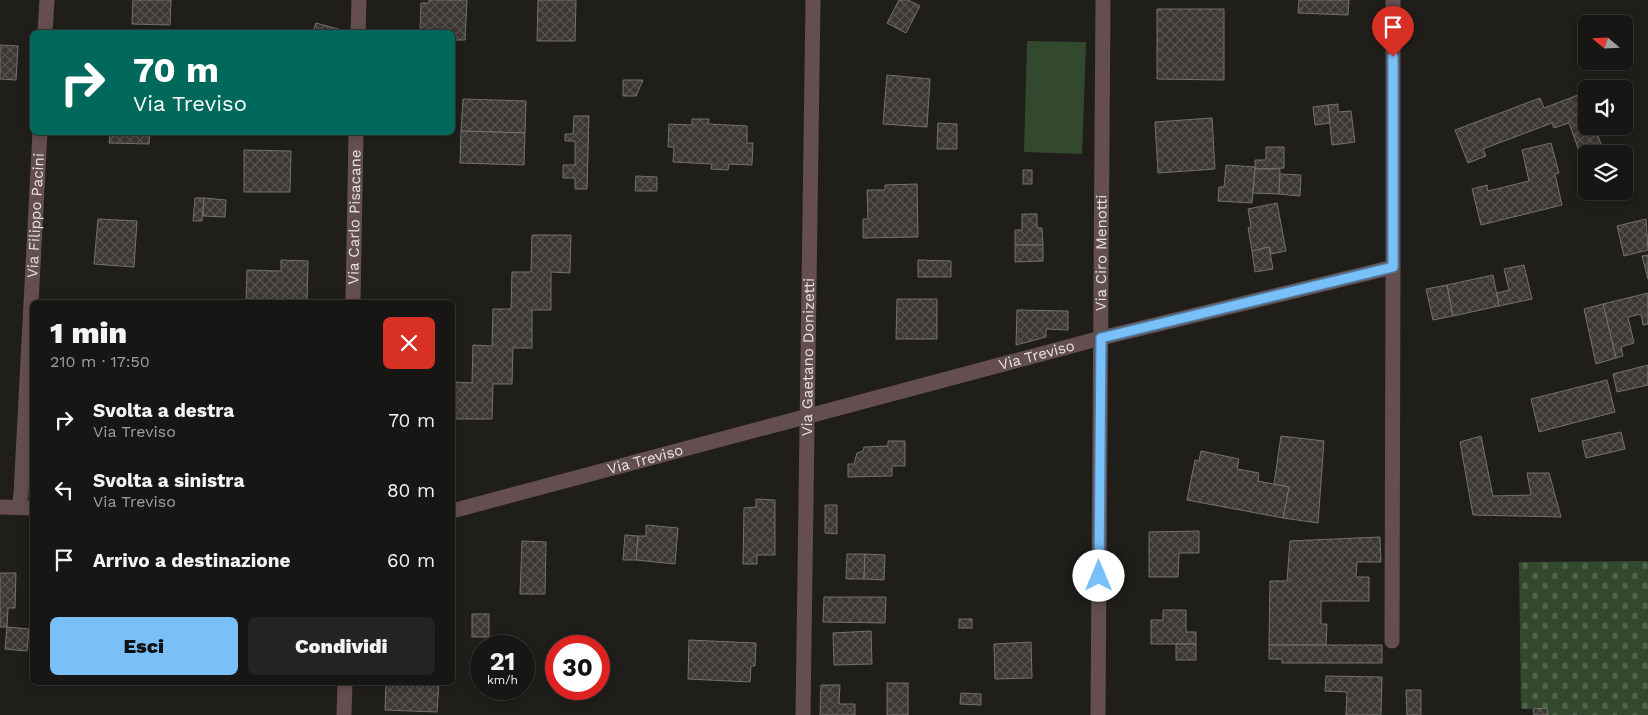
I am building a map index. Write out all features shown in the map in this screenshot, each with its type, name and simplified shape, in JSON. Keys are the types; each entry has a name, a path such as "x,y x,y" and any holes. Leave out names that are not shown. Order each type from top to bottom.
{"street":[{"path":"45,30 47,0"},
{"path":"358,30 359,0"},
{"name":"Via Gaetano Donizetti","path":"802,715 813,0"},
{"name":"Via Ciro Menotti","path":"1098,715 1103,0"},
{"path":"1392,641 1393,0"},
{"name":"Via Filippo Pacini","path":"31,300 40,135"},
{"name":"Via Carlo Pisacane","path":"353,300 356,135"},
{"name":"Via Treviso","path":"455,509 1101,338 1393,267"},
{"name":"Via Filippo Pacini","path":"26,508 21,494 30,323"},
{"path":"0,507 26,508"},
{"path":"344,715 345,685"}],"green space":[{"path":"1027,41 1086,42 1082,154 1024,152"},
{"path":"1648,561 1648,715 1548,715 1547,708 1521,709 1519,562"}],"building":[{"path":"133,0 171,0 170,25 132,24"},
{"path":"429,0 467,0 465,40 455,40 455,30 420,30 421,3 429,3"},
{"path":"538,0 576,0 575,41 537,41"},
{"path":"899,0 908,0 920,6 906,33 887,23"},
{"path":"1299,0 1349,0 1348,15 1298,13"},
{"path":"1157,9 1224,9 1224,80 1157,79"},
{"path":"316,23 338,29 338,30 314,30"},
{"path":"0,45 18,46 16,80 0,79"},
{"path":"887,75 930,79 927,127 883,124"},
{"path":"623,80 643,80 636,96 623,96"},
{"path":"1578,95 1578,135 1598,135 1601,145 1578,145 1578,148 1569,123 1554,128 1552,123 1483,149 1486,156 1468,163 1455,130 1540,98 1544,108"},
{"path":"463,99 526,101 525,133 461,131"},
{"path":"1338,104 1338,112 1351,111 1355,142 1332,145 1328,105"},
{"path":"1328,105 1330,123 1315,125 1313,107"},
{"path":"574,116 589,116 587,189 575,189 575,178 563,178 563,165 575,165 575,141 565,141 565,134 573,134"},
{"path":"1212,118 1215,169 1158,173 1155,122"},
{"path":"692,119 709,119 708,124 747,126 747,143 753,143 752,165 729,164 728,170 711,169 712,164 673,162 674,147 668,147 669,124 692,125"},
{"path":"938,123 957,124 957,149 937,149"},
{"path":"461,131 525,133 524,165 460,163"},
{"path":"110,135 150,135 149,144 109,143"},
{"path":"1551,143 1559,173 1555,174 1562,205 1481,225 1472,189 1487,185 1488,191 1529,181 1522,150"},
{"path":"1266,147 1284,147 1284,168 1255,169 1255,160 1266,160"},
{"path":"244,150 291,151 290,192 244,192"},
{"path":"1226,165 1255,167 1252,203 1218,201 1219,187 1224,187"},
{"path":"1255,169 1280,169 1279,194 1253,193"},
{"path":"1023,170 1032,170 1032,184 1023,184"},
{"path":"1280,174 1301,175 1300,196 1279,194"},
{"path":"636,176 657,177 657,191 635,191"},
{"path":"917,184 918,237 863,238 863,219 868,219 867,190 885,190 885,185"},
{"path":"195,198 204,198 202,221 193,221"},
{"path":"204,198 226,200 225,217 203,216"},
{"path":"1277,203 1286,251 1271,254 1269,247 1252,251 1248,228 1251,227 1248,209"},
{"path":"1022,214 1037,214 1037,228 1042,228 1043,245 1015,245 1015,230 1022,230"},
{"path":"98,219 137,221 134,267 94,264"},
{"path":"1646,219 1648,250 1624,256 1617,226"},
{"path":"532,235 571,235 570,273 551,272 551,310 532,310 532,348 513,348 512,384 493,384 492,419 455,419 455,382 472,383 473,345 492,346 493,309 511,309 512,272 531,272"},
{"path":"1015,245 1043,245 1043,261 1015,262"},
{"path":"1269,247 1273,269 1255,272 1252,251"},
{"path":"1648,255 1648,279 1642,256"},
{"path":"281,260 308,261 307,300 246,300 247,270 281,271"},
{"path":"918,260 951,261 951,277 918,277"},
{"path":"1524,265 1532,299 1499,306 1497,293 1509,290 1504,269"},
{"path":"1493,275 1499,306 1453,316 1447,285"},
{"path":"1447,285 1453,316 1433,320 1426,289"},
{"path":"1648,293 1648,324 1643,325 1641,314 1628,317 1634,343 1621,347 1623,356 1616,358 1603,304"},
{"path":"897,299 937,299 937,339 896,339"},
{"path":"1603,304 1616,358 1596,364 1584,309"},
{"path":"1017,310 1068,311 1068,330 1046,329 1046,337 1016,345"},
{"path":"1648,365 1648,385 1617,392 1613,374"},
{"path":"1607,380 1615,412 1539,432 1531,399"},
{"path":"1621,432 1625,449 1586,458 1582,441"},
{"path":"1281,436 1324,441 1318,523 1283,518 1289,487 1274,484"},
{"path":"1481,436 1493,496 1531,495 1527,473 1549,473 1561,517 1473,515 1460,442"},
{"path":"888,441 905,441 905,466 892,466 892,476 848,477 848,464 854,464 857,453 863,451 864,447 888,446"},
{"path":"1201,451 1239,459 1237,469 1259,473 1258,481 1289,487 1283,518 1187,500 1195,460 1199,461"},
{"path":"756,499 775,500 775,555 757,555 757,564 743,564 744,508 756,507"},
{"path":"825,505 837,505 837,534 825,533"},
{"path":"646,525 678,528 675,564 636,560 638,536 646,536"},
{"path":"1199,531 1199,553 1179,553 1178,577 1149,577 1149,532"},
{"path":"625,535 638,536 636,560 623,560"},
{"path":"1380,537 1381,562 1357,562 1356,577 1369,577 1369,601 1321,601 1321,624 1327,624 1326,645 1269,645 1270,581 1287,581 1290,541"},
{"path":"522,541 546,542 545,594 520,594"},
{"path":"847,554 865,554 864,579 846,579"},
{"path":"865,554 885,555 884,580 864,579"},
{"path":"0,573 16,573 15,608 8,608 7,627 0,627"},
{"path":"824,597 886,597 885,623 823,622"},
{"path":"1163,610 1186,610 1186,632 1196,632 1196,644 1151,644 1151,620 1163,620"},
{"path":"472,614 489,614 489,635 472,635"},
{"path":"959,619 972,619 972,628 959,628"},
{"path":"7,627 29,629 27,651 5,649"},
{"path":"871,631 872,664 834,665 833,633"},
{"path":"689,640 756,643 755,666 751,666 750,682 688,679"},
{"path":"1031,642 1032,678 995,679 994,644"},
{"path":"1176,644 1196,644 1196,660 1176,660"},
{"path":"1269,645 1382,645 1382,663 1282,663 1282,659 1269,659"},
{"path":"1326,676 1382,677 1381,715 1346,715 1347,692 1325,691"},
{"path":"887,683 908,683 908,715 887,715"},
{"path":"386,685 439,685 437,712 385,710"},
{"path":"821,685 840,685 839,704 855,704 855,715 820,715"},
{"path":"1406,690 1421,690 1421,715 1407,715"},
{"path":"961,693 981,694 981,705 960,704"},
{"path":"1547,708 1548,715 1534,715 1533,709"}],"route":[{"path":"1099,576 1101,338 1393,267 1393,57"}]}
